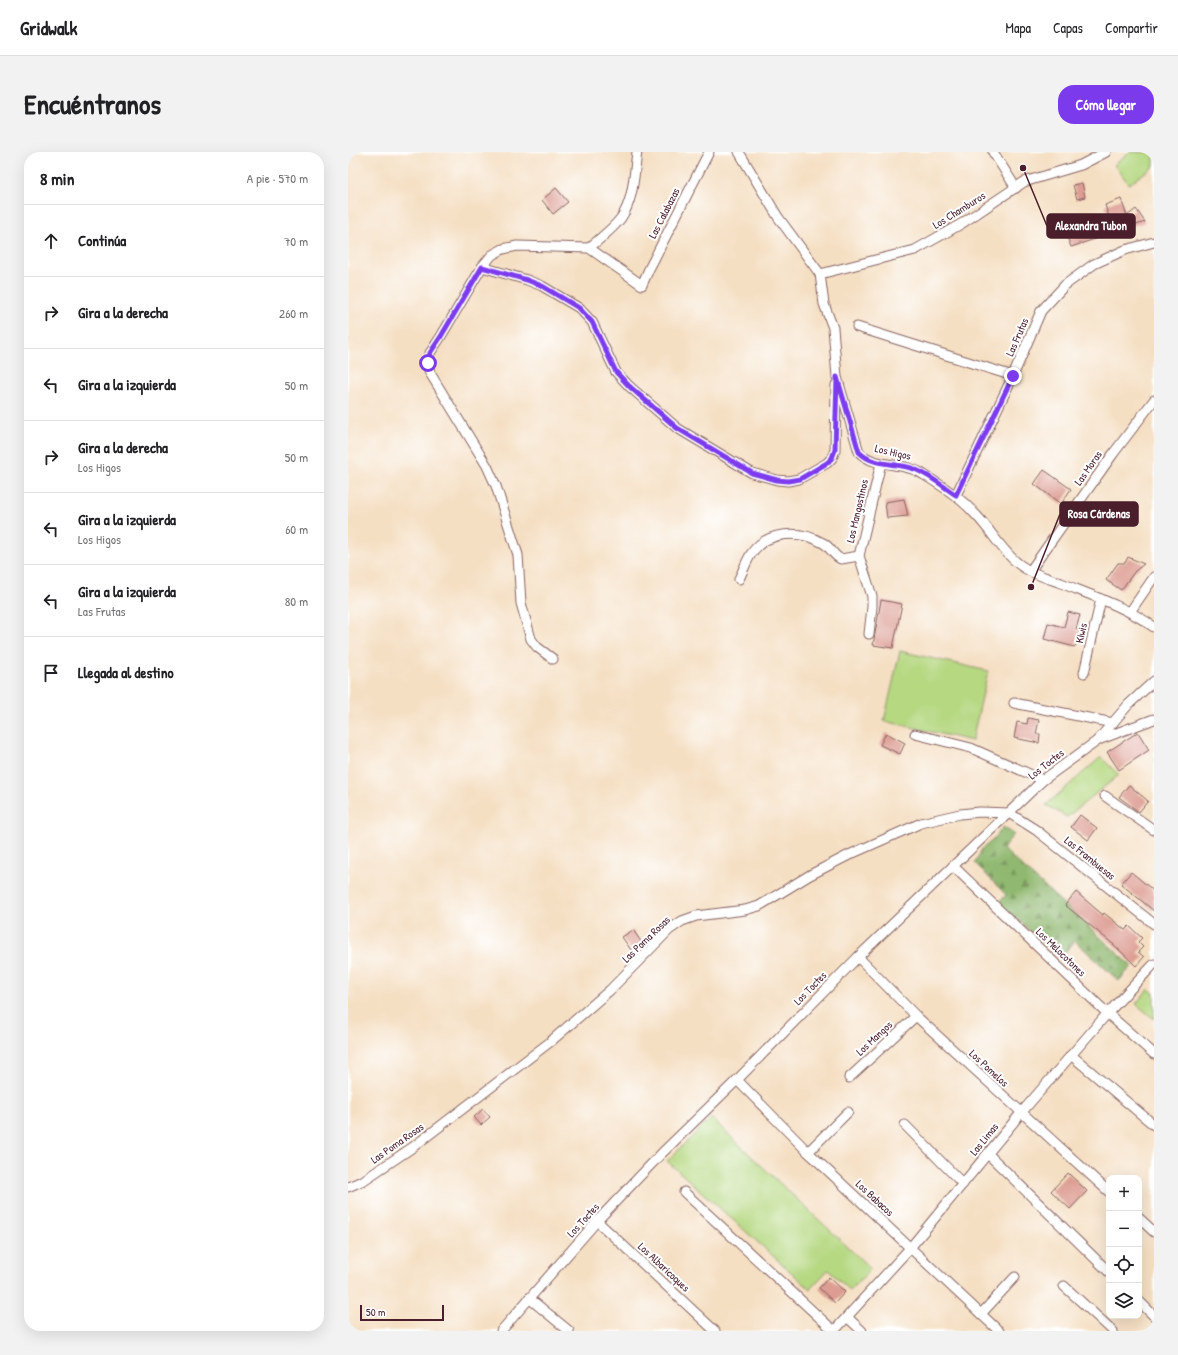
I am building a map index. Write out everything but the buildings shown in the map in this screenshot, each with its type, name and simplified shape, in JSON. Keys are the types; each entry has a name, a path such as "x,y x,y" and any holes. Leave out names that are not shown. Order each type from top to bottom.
{"street":[{"path":"553,659 537,647 531,639 521,603 518,555 496,486 487,466 430,373 428,363 430,353 482,267 492,255 503,249 517,246 589,248 620,219 627,207 631,195 637,152"},
{"name":"Las Calabazas","path":"589,248 642,285 709,152"},
{"name":"Los Higos","path":"739,152 778,217 820,274 824,304 833,328 837,377 859,452 864,457 881,463 914,469 956,495 976,515 1019,565 1030,571 1130,612 1154,627"},
{"path":"993,152 1016,188"},
{"name":"Los Chamburos","path":"820,274 915,250 960,224 1024,182 1033,178 1081,165 1106,152"},
{"name":"Las Frutas","path":"956,495 1013,376 1041,311 1065,285 1094,264 1125,250 1154,242"},
{"path":"482,267 542,286 579,308 592,322 616,372 629,386 677,428 752,473 777,480 788,481 800,479 827,463 832,458 835,450 837,377"},
{"path":"858,327 1013,376"},
{"name":"Las Moras","path":"1030,571 1113,454 1154,400"},
{"name":"Los Mangostinos","path":"869,634 872,596 859,556 881,463"},
{"path":"739,579 752,554 762,544 777,536 791,534 808,536 824,543 841,559 859,556"},
{"path":"1130,612 1154,577"},
{"name":"Kiwis","path":"1084,673 1101,599"},
{"name":"Los Toctes","path":"501,1331 597,1221 662,1153 737,1080 858,957 1043,780 1097,741 1129,704 1154,681"},
{"path":"1014,703 1113,723"},
{"path":"1097,741 1154,719"},
{"path":"915,734 971,748 1043,780"},
{"path":"1105,796 1154,830"},
{"name":"Las Poma Rosas","path":"348,1187 364,1180 413,1147 550,1042 610,990 669,930 682,921 696,916 745,910 759,906 810,875 851,854 921,823 960,814 980,812 1009,813"},
{"name":"Las Frambuesas","path":"1009,813 1036,830 1154,924"},
{"name":"Los Melocotones","path":"953,866 1107,1013 1154,1054"},
{"name":"Los Pomelos","path":"858,957 916,1016 1106,1189"},
{"name":"Las Limas","path":"834,1331 910,1248 1021,1113 1107,1013 1154,964"},
{"name":"Los Mangos","path":"849,1078 916,1016"},
{"path":"1071,1055 1154,1125"},
{"name":"Los Babacos","path":"737,1080 808,1152 999,1331"},
{"path":"808,1152 848,1112"},
{"path":"905,1125 963,1184"},
{"path":"988,1154 1106,1269"},
{"path":"684,1192 834,1331"},
{"name":"Los Albaricoques","path":"597,1221 715,1331"},
{"path":"1142,1221 1154,1232"},
{"path":"981,1314 1015,1277"},
{"path":"1064,1286 1113,1331"},
{"path":"529,1298 569,1331"},
{"path":"1142,1304 1154,1316"},
{"path":"847,1317 862,1331"}],"green space":[{"path":"1129,152 1154,152 1154,166 1129,184 1114,165"},
{"path":"900,651 988,671 972,741 884,721"},
{"path":"1101,757 1119,775 1067,817 1046,805"},
{"path":"1003,827 1014,834 1003,849 1132,966 1119,981 1075,941 1060,958 999,903 1006,895 975,863 982,849 993,840"},
{"path":"1148,989 1154,993 1154,1019 1136,1004"},
{"path":"711,1118 871,1269 850,1290 828,1270 810,1289 667,1161"}],"place":[{"name":"Alexandra Tubon","path":"1023,168"},
{"name":"Rosa Cárdenas","path":"1031,587"}],"route":[{"path":"428,363 430,353 472,286 482,267 542,286 579,308 592,322 616,372 629,386 677,428 752,473 777,480 788,481 800,479 827,463 832,458 835,450 837,377 859,452 864,457 872,461 914,469 956,495 1013,376"}]}
